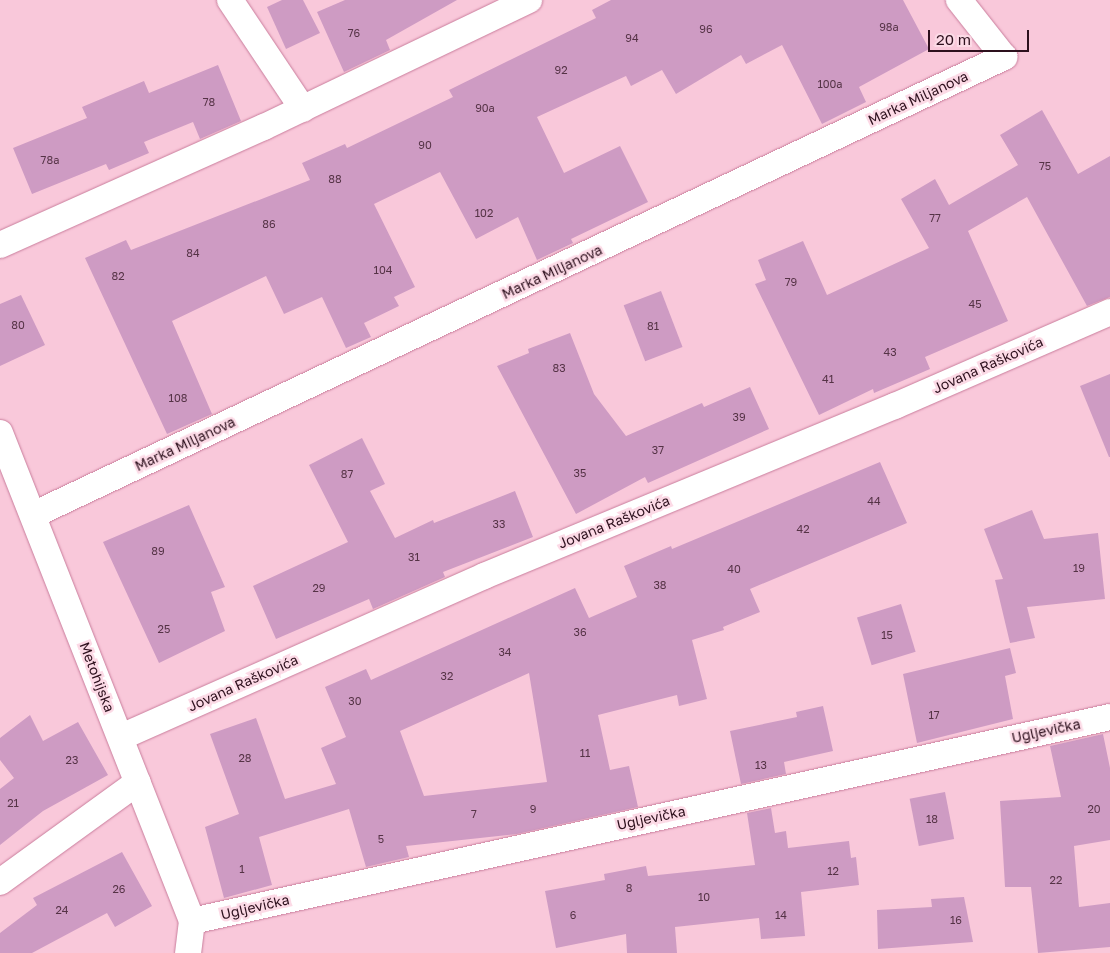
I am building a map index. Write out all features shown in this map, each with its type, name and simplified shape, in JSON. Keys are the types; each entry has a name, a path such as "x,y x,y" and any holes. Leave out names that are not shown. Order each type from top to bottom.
{"street":[{"path":"230,0 303,108"},
{"path":"0,246 303,108 529,0"},
{"name":"Marka Miljanova","path":"33,515 1004,57 959,0"},
{"name":"Jovana Raškovića","path":"120,737 484,576 895,406 1110,312"},
{"name":"Metohijska","path":"0,433 192,921"},
{"name":"Ugljevička","path":"192,921 1110,717"},
{"path":"0,882 138,782"},
{"path":"188,953 192,921"}],"building":[{"path":"282,0 303,0 320,33 286,49 267,7"},
{"path":"345,0 457,0 386,40 390,50 344,72 317,12"},
{"path":"611,0 903,0 929,49 859,87 866,102 822,124 782,45 746,64 741,55 676,94 662,70 631,86 626,76 537,117 564,173 620,146 648,202 571,239 573,243 537,260 518,217 476,239 440,172 374,204 415,287 394,297 399,306 364,323 371,337 346,348 322,297 284,314 266,276 172,321 212,414 167,434 85,258 126,240 131,250 310,180 302,163 345,144 347,148 453,97 449,90 596,18 592,10"},
{"path":"218,65 241,121 200,139 193,122 144,142 149,153 109,170 106,164 32,194 13,148 87,118 82,107 144,81 149,93"},
{"path":"1042,110 1078,174 1110,156 1110,297 1087,306 1027,197 968,231 1008,321 925,357 930,369 874,393 873,389 819,415 755,284 766,280 758,260 803,241 827,295 929,248 901,199 935,179 949,205 1018,165 1000,135"},
{"path":"661,291 683,347 645,361 624,305"},
{"path":"21,295 45,345 0,366 0,304"},
{"path":"570,333 594,394 626,436 702,403 704,407 750,387 769,429 648,483 645,477 576,514 497,366 529,353 528,349"},
{"path":"1110,374 1110,457 1109,457 1080,386"},
{"path":"362,438 385,484 370,491 395,538 433,520 434,523 515,491 533,537 443,572 445,577 373,609 369,599 276,639 253,586 348,542 309,465"},
{"path":"880,462 907,523 750,589 760,612 723,627 724,630 692,640 707,699 679,706 677,695 598,715 610,770 629,766 638,807 517,834 406,846 409,857 366,867 349,809 259,837 272,885 224,898 205,827 239,814 210,734 256,718 285,799 336,784 321,748 346,737 325,687 366,669 371,680 575,588 589,618 637,597 624,566 671,546 672,549","holes":["529,673 547,782 424,796 400,731"]},
{"path":"189,505 225,587 211,592 225,631 159,663 103,542"},
{"path":"1032,510 1044,539 1098,533 1105,599 1027,607 1035,638 1010,643 995,580 1003,579 984,529"},
{"path":"901,604 916,652 872,665 857,617"},
{"path":"1010,648 1016,673 1005,676 1013,719 917,743 903,674"},
{"path":"823,706 833,751 784,762 786,774 741,784 730,731 797,717 796,712"},
{"path":"30,715 43,741 78,722 108,775 43,811 0,845 0,789 14,778 0,760 0,738"},
{"path":"1103,734 1110,768 1110,840 1074,846 1079,907 1110,903 1110,947 1038,953 1031,887 1005,887 1000,801 1061,797 1050,746"},
{"path":"945,792 954,839 919,846 910,799"},
{"path":"771,808 775,833 786,831 788,848 849,841 851,858 856,857 859,885 801,892 805,936 761,939 759,918 675,927 677,953 627,953 626,934 556,948 545,891 605,880 604,874 646,866 648,876 755,865 747,813"},
{"path":"122,852 152,906 115,927 107,913 32,953 0,953 0,933 37,905 33,898"},
{"path":"964,897 973,942 878,949 877,910 932,907 931,899"}]}
